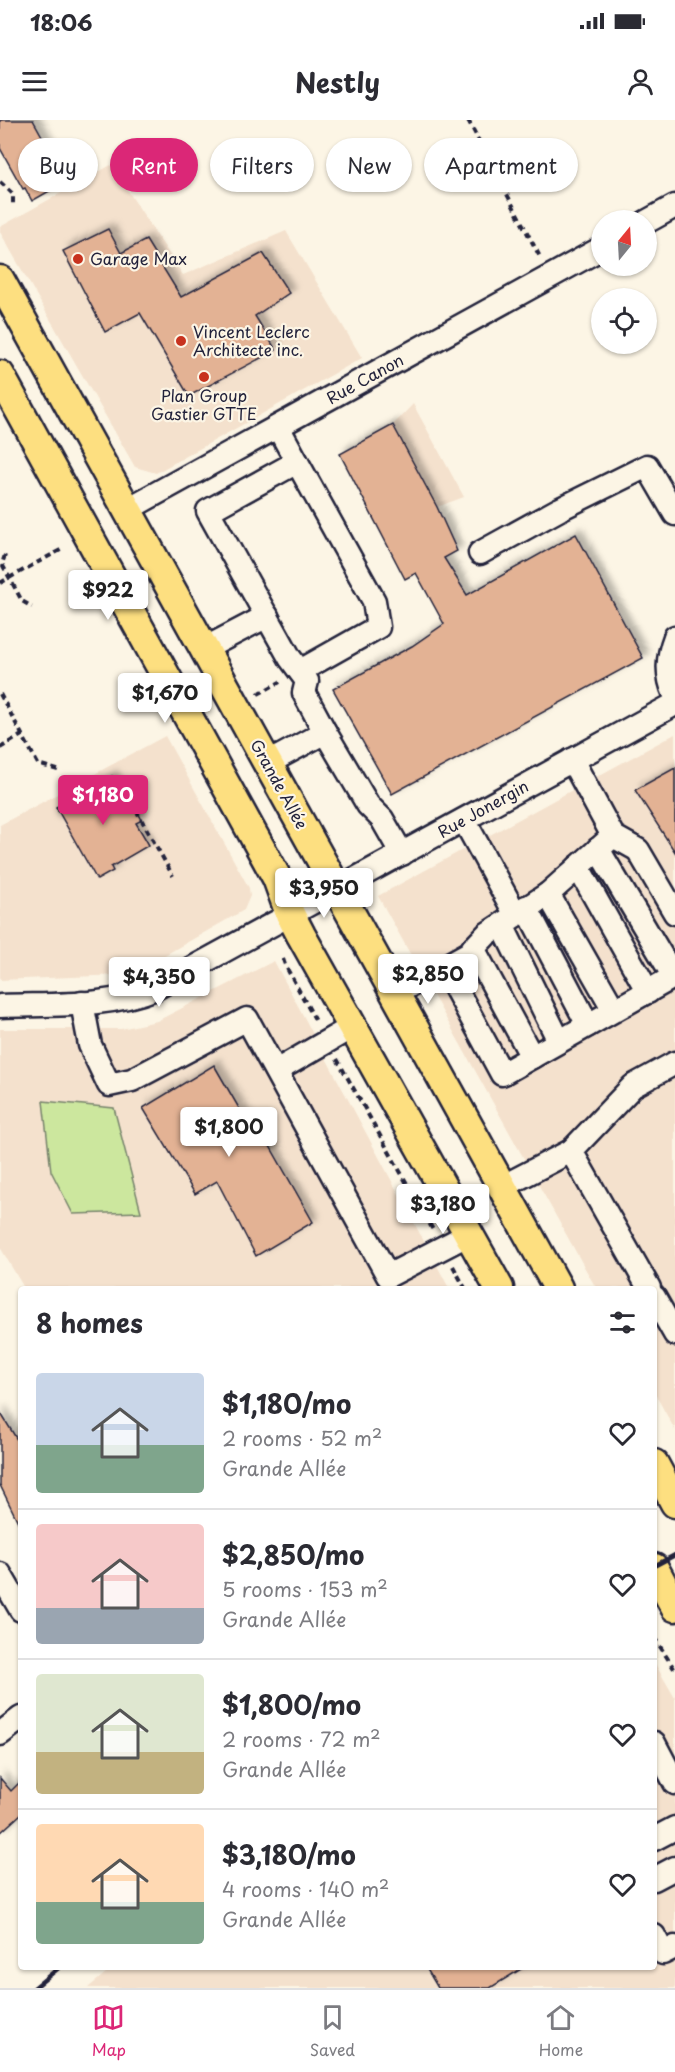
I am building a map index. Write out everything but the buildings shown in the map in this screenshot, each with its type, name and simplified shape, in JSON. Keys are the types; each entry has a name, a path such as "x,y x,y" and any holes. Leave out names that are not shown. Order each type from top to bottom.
{"main road":[{"name":"Grande Allée","path":"0,280 557,1286"},
{"path":"3,386 282,888 290,914 352,1028 498,1286"},
{"path":"657,1470 675,1503"},
{"path":"657,1574 675,1607"}],"street":[{"path":"657,216 675,206"},
{"name":"Rue Canon","path":"128,509 591,254"},
{"path":"278,427 374,601 378,627 300,670"},
{"path":"297,462 208,511 291,658 307,681 304,693 325,732 368,805 382,819 402,854"},
{"path":"480,553 560,509 647,466 675,514"},
{"path":"204,649 267,616"},
{"path":"675,637 668,659 668,673 675,695"},
{"name":"Rue Jonergin","path":"0,1006 115,1000 156,988 675,704"},
{"path":"268,763 325,732"},
{"path":"444,967 502,1074 674,977 606,843 572,760"},
{"path":"464,820 515,916 588,1025"},
{"path":"395,994 469,953 487,933 548,894 606,843"},
{"path":"606,843 638,850 675,913"},
{"path":"578,867 648,992"},
{"path":"548,894 614,1010"},
{"path":"515,916 559,1041"},
{"path":"473,948 532,1057"},
{"path":"82,1003 90,1045 109,1085 132,1080 247,1019 388,1276 469,1234"},
{"path":"276,1071 352,1028"},
{"path":"502,1187 571,1150 633,1086 675,1063"},
{"path":"571,1150 648,1286"},
{"path":"657,1302 675,1334"},
{"path":"0,1574 18,1605"},
{"path":"0,1734 18,1720"},
{"path":"657,1749 675,1783"},
{"path":"657,1837 675,1828"},
{"path":"657,1877 675,1868"},
{"path":"657,1942 663,1953 675,1947"}],"path":[{"path":"468,120 550,277"},
{"path":"0,182 13,194 13,204"},
{"path":"10,189 17,185"},
{"path":"0,583 64,548"},
{"path":"5,555 2,564 9,578 22,601 32,607"},
{"path":"255,696 273,686"},
{"path":"0,694 38,764 61,771"},
{"path":"0,748 22,735"},
{"path":"136,810 173,876"},
{"path":"281,952 285,965 321,1030"},
{"path":"336,1056 435,1235"},
{"path":"450,1261 464,1286"},
{"path":"657,1642 675,1670"}],"shaded area":[{"path":"110,166 110,192 129,192 183,275 286,231 362,358 156,473 135,467 0,232 0,227 63,192 98,192 98,172"},
{"path":"413,404 464,497 437,507 383,538 340,454 393,425"},
{"path":"675,734 675,1430 657,1397 657,1286 595,1286 378,896"},
{"path":"165,736 249,888 250,896 244,910 151,963 120,975 0,980 0,825"},
{"path":"274,961 448,1286 23,1286 0,1247 0,1029 121,1029 157,1021"},
{"path":"657,1667 675,1698 675,1988 88,1988 109,1970 657,1970"}],"green space":[{"path":"43,1101 114,1108 141,1212 73,1214 51,1171"}],"railway":[{"path":"657,1564 675,1555"},
{"path":"34,1988 56,1970"}],"place":[{"name":"Garage Max","path":"78,259"},
{"name":"Vincent Leclerc Architecte inc.","path":"181,341"},
{"name":"Plan Group Gastier GTTE","path":"204,377"}]}
